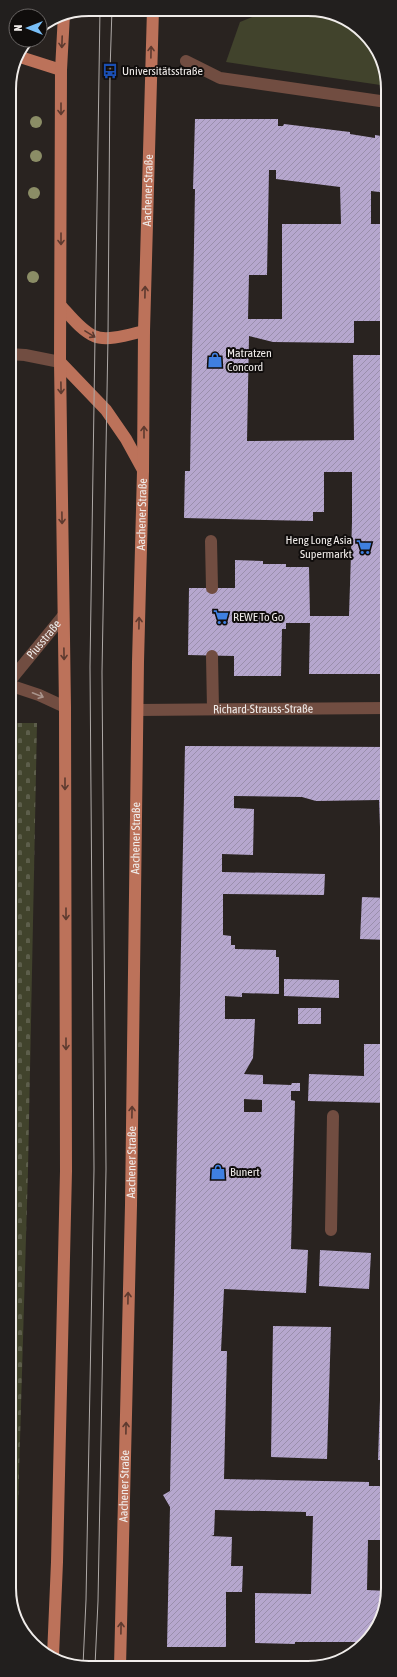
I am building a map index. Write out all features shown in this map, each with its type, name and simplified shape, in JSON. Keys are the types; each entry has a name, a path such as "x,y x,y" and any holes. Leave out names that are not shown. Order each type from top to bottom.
{"main road":[{"name":"Aachener Straße","path":"120,1661 131,1205 144,331 153,16"},
{"path":"53,1652 57,1562 66,1171 65,707 60,362 62,308 61,70 64,21"},
{"path":"23,58 61,70"},
{"path":"62,308 87,332 96,337 120,337 144,331"},
{"path":"60,362 106,410 126,439 143,471"}],"street":[{"path":"186,60 220,78 381,101"},
{"path":"16,354 60,362"},
{"path":"211,540 212,588"},
{"name":"Piusstraße","path":"16,674 63,616"},
{"path":"212,656 213,709"},
{"name":"Piusstraße","path":"16,686 65,707"},
{"name":"Richard-Strauss-Straße","path":"138,710 381,708"},
{"path":"331,1230 333,1116"}],"green space":[{"path":"254,16 313,16 331,20 349,28 360,37 369,48 380,75 381,85 226,62 240,22"},
{"path":"16,723 37,723 28,1170 16,1575"}],"building":[{"path":"195,119 278,119 278,126 283,126 284,124 350,132 350,134 375,138 375,135 381,136 381,192 371,191 371,224 381,224 381,321 354,321 354,343 273,342 249,336 247,441 354,440 353,355 381,355 381,674 309,674 310,623 286,623 286,629 282,629 281,676 234,676 234,656 188,655 189,588 235,588 235,560 263,561 263,564 286,564 286,567 309,567 310,616 349,616 352,522 352,472 324,472 324,512 313,512 313,521 184,518 185,471 190,471 195,189 193,189","holes":["269,170 276,170 276,179 340,187 341,224 282,224 282,319 248,319 249,275 267,275"]},
{"path":"185,746 381,747 381,827 379,800 316,801 302,797 234,796 234,808 254,809 253,855 222,854 222,872 325,874 324,895 223,894 223,935 231,936 231,945 235,945 235,949 276,950 276,957 279,957 279,994 242,993 242,997 225,996 225,1019 255,1019 253,1058 244,1074 263,1075 263,1084 291,1085 292,1083 300,1083 300,1091 291,1091 291,1100 295,1101 291,1249 308,1250 306,1293 224,1289 221,1351 227,1351 224,1479 369,1482 369,1486 381,1486 381,1540 368,1540 367,1590 381,1591 381,1593 379,1607 369,1629 357,1642 295,1642 295,1644 255,1643 255,1593 311,1594 313,1516 306,1516 306,1512 215,1510 214,1535 211,1536 232,1537 231,1566 243,1566 242,1592 226,1592 226,1647 167,1647 170,1507 163,1495 170,1491","holes":["244,1099 262,1100 262,1112 244,1112"]},
{"path":"362,897 381,898 381,940 360,939"},
{"path":"284,979 339,980 339,998 284,996"},
{"path":"298,1008 321,1008 321,1024 298,1024"},
{"path":"364,1044 381,1044 381,1103 308,1101 309,1074 364,1076"},
{"path":"320,1250 371,1253 369,1289 319,1286"},
{"path":"273,1326 331,1327 327,1459 271,1457"},
{"path":"381,1370 381,1460 378,1460"}],"tram line":[{"path":"83,1661 86,1600 94,1169 90,667 100,16"},
{"path":"95,1661 98,1601 106,1169 102,672 112,16"}],"place":[{"name":"Universitätsstraße","path":"110,71"},
{"name":"Matratzen Concord","path":"215,360"},
{"name":"Heng Long Asia Supermarkt","path":"364,547"},
{"name":"REWE To Go","path":"221,617"},
{"name":"Bunert","path":"218,1172"}]}
